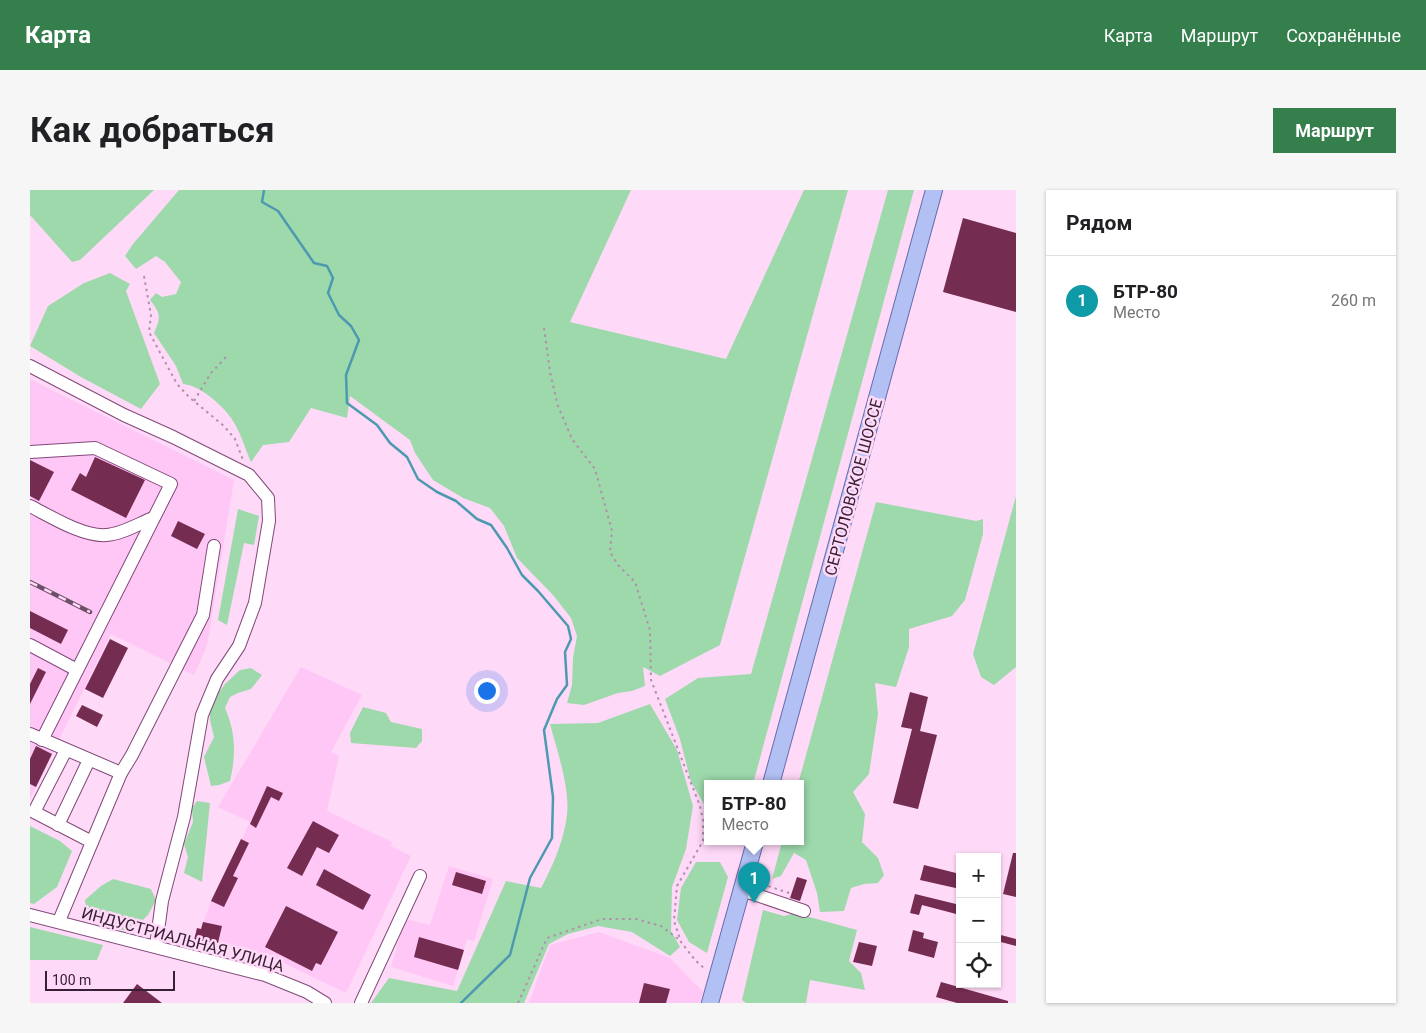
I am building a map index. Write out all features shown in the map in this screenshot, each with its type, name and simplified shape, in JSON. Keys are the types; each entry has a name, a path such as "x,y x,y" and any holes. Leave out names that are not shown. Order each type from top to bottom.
{"main road":[{"name":"СЕРТОЛОВСКОЕ ШОССЕ","path":"772,780 934,190"},
{"path":"710,1003 746,885 755,845"}],"street":[{"path":"30,366 124,415 173,437 248,475 268,498 269,521 254,604 239,646 217,679 202,715 184,817 162,900 156,946"},
{"path":"30,452 95,448 171,484 42,740"},
{"path":"30,506 82,531 105,536 123,531 153,518"},
{"path":"59,922 121,773 203,615 214,546"},
{"path":"30,645 77,670"},
{"path":"30,734 121,773"},
{"path":"66,750 34,812 92,842"},
{"path":"58,825 89,760"},
{"path":"361,1003 420,876"},
{"path":"746,885 804,911"},
{"name":"ИНДУСТРИАЛЬНАЯ УЛИЦА","path":"30,915 265,975 307,992 324,1003"}],"path":[{"path":"144,276 151,315 150,332 177,384 224,426 234,439 248,475"},
{"path":"544,328 550,372 558,406 572,439 595,468 612,531 610,552 618,565 635,582 650,630 651,680 700,806 703,820 703,841 677,886 674,921 681,942"},
{"path":"194,401 211,373 226,357"},
{"path":"759,869 762,891"},
{"path":"746,885 762,891 792,894"},
{"path":"518,1003 547,938 602,919 636,919 661,926 681,942 695,960 717,981"}],"shaded area":[{"path":"30,379 234,480 207,646 194,675 111,634 30,799"},
{"path":"301,667 362,695 331,752 339,756 327,811 392,842 391,846 411,856 346,993 269,956 214,942 212,945 194,940 197,928 201,929 211,901 250,822 218,807"},
{"path":"449,866 493,879 474,941 467,939 453,986 391,967 405,919 430,925"},
{"path":"599,932 670,958 703,992 700,1003 529,1003 550,945"}],"green space":[{"path":"30,190 154,190 80,260 72,262 30,215"},
{"path":"179,190 631,190 570,322 726,359 804,190 848,190 720,645 660,676 643,667 645,686 632,691 618,693 584,705 567,703 572,685 573,658 577,636 571,618 553,595 517,558 504,526 490,508 463,498 433,480 415,453 410,440 350,396 347,418 311,408 289,442 263,445 251,462 236,426 229,415 204,392 190,385 183,384 176,366 154,333 159,316 150,300 156,293 162,297 176,294 181,282 165,262 156,256 136,269 125,256"},
{"path":"888,190 914,190 754,780 704,780 704,804 691,782 680,739 665,699 698,678 751,674"},
{"path":"110,273 130,284 126,291 160,384 141,409 81,377 30,346 48,306 84,283"},
{"path":"1016,496 1016,667 994,685 981,677 973,654"},
{"path":"876,502 976,521 983,519 983,534 965,600 952,616 909,629 909,647 896,687 875,683 878,714 869,774 853,792 865,814 862,842 878,858 884,875 878,883 864,884 851,888 844,911 820,912 817,893 806,860 794,853 781,876 772,879 781,845 804,845 804,780 799,780"},
{"path":"238,509 259,516 254,545 244,543 227,625 218,620"},
{"path":"251,668 262,675 251,689 230,697 225,708 229,717 234,744 230,781 211,786 204,757 214,737 210,720 210,704 225,684 240,670"},
{"path":"650,704 677,750 693,806 686,849 672,887 671,931 680,947 670,956 632,932 598,926 568,934 549,944 524,1003 371,1003 389,978 457,991 506,881 541,888 557,853 567,815 565,781 550,724 598,723"},
{"path":"363,707 386,713 391,722 422,729 422,741 416,748 351,743 350,733"},
{"path":"197,801 210,803 202,882 184,873 188,857 184,844 193,822 192,808"},
{"path":"30,826 60,841 72,851 57,887 34,904 30,903"},
{"path":"696,862 720,862 728,877 707,953 689,942 677,920 681,888"},
{"path":"113,879 151,889 156,900 148,915 129,933 95,917 86,906 85,900 101,886"},
{"path":"763,910 784,916 795,913 857,930 849,961 861,973 865,990 810,980 806,1003 746,1003 742,1000"},
{"path":"30,927 103,945 97,960 30,960"}],"building":[{"path":"963,218 1016,233 1016,312 943,292"},
{"path":"95,457 145,480 126,518 71,490 80,473 86,477"},
{"path":"30,460 54,472 39,501 30,496"},
{"path":"178,521 205,534 197,549 171,536"},
{"path":"30,611 68,630 61,644 30,628"},
{"path":"110,639 128,648 103,698 85,689"},
{"path":"38,668 46,672 30,704 30,684"},
{"path":"910,692 928,697 920,731 937,735 918,809 893,803 912,729 901,727"},
{"path":"82,705 103,715 97,727 76,716"},
{"path":"36,746 52,754 36,787 30,784 30,759"},
{"path":"267,786 283,793 279,801 271,797 256,828 250,824"},
{"path":"313,821 339,835 329,853 317,847 302,876 287,868"},
{"path":"241,839 249,843 233,876 238,878 224,907 211,901"},
{"path":"1013,853 1016,853 1016,897 1003,894"},
{"path":"924,865 956,873 956,888 920,880"},
{"path":"324,869 371,895 363,910 316,885"},
{"path":"456,872 486,881 482,894 452,885"},
{"path":"797,877 807,880 800,901 790,898"},
{"path":"915,894 956,904 956,914 922,905 919,915 910,913"},
{"path":"286,906 338,932 321,965 316,963 312,971 265,947"},
{"path":"203,922 222,926 218,943 213,941 212,945 194,940 197,928 201,929"},
{"path":"913,930 924,933 923,938 938,942 934,958 908,951"},
{"path":"1001,935 1016,939 1016,946 1001,942"},
{"path":"419,937 464,950 458,970 414,957"},
{"path":"859,942 877,946 872,966 853,962"},
{"path":"941,982 956,986 956,988 1008,1001 1008,1003 957,1003 936,997"},
{"path":"644,983 670,989 666,1003 639,1003"},
{"path":"137,984 162,1003 123,1003"}],"waterway":[{"path":"264,190 262,202 278,211 314,263 327,266 333,278 328,293 339,315 351,326 359,340 346,375 347,403 377,425 390,443 407,457 418,479 437,492 456,501 477,519 491,525 522,575 568,626 571,639 565,652 567,685 557,699 544,730 553,797 552,838 530,878 510,955 461,1003"}],"railway":[{"path":"30,582 90,612"}],"place":[{"name":"БТР-80","path":"754,903"}]}
